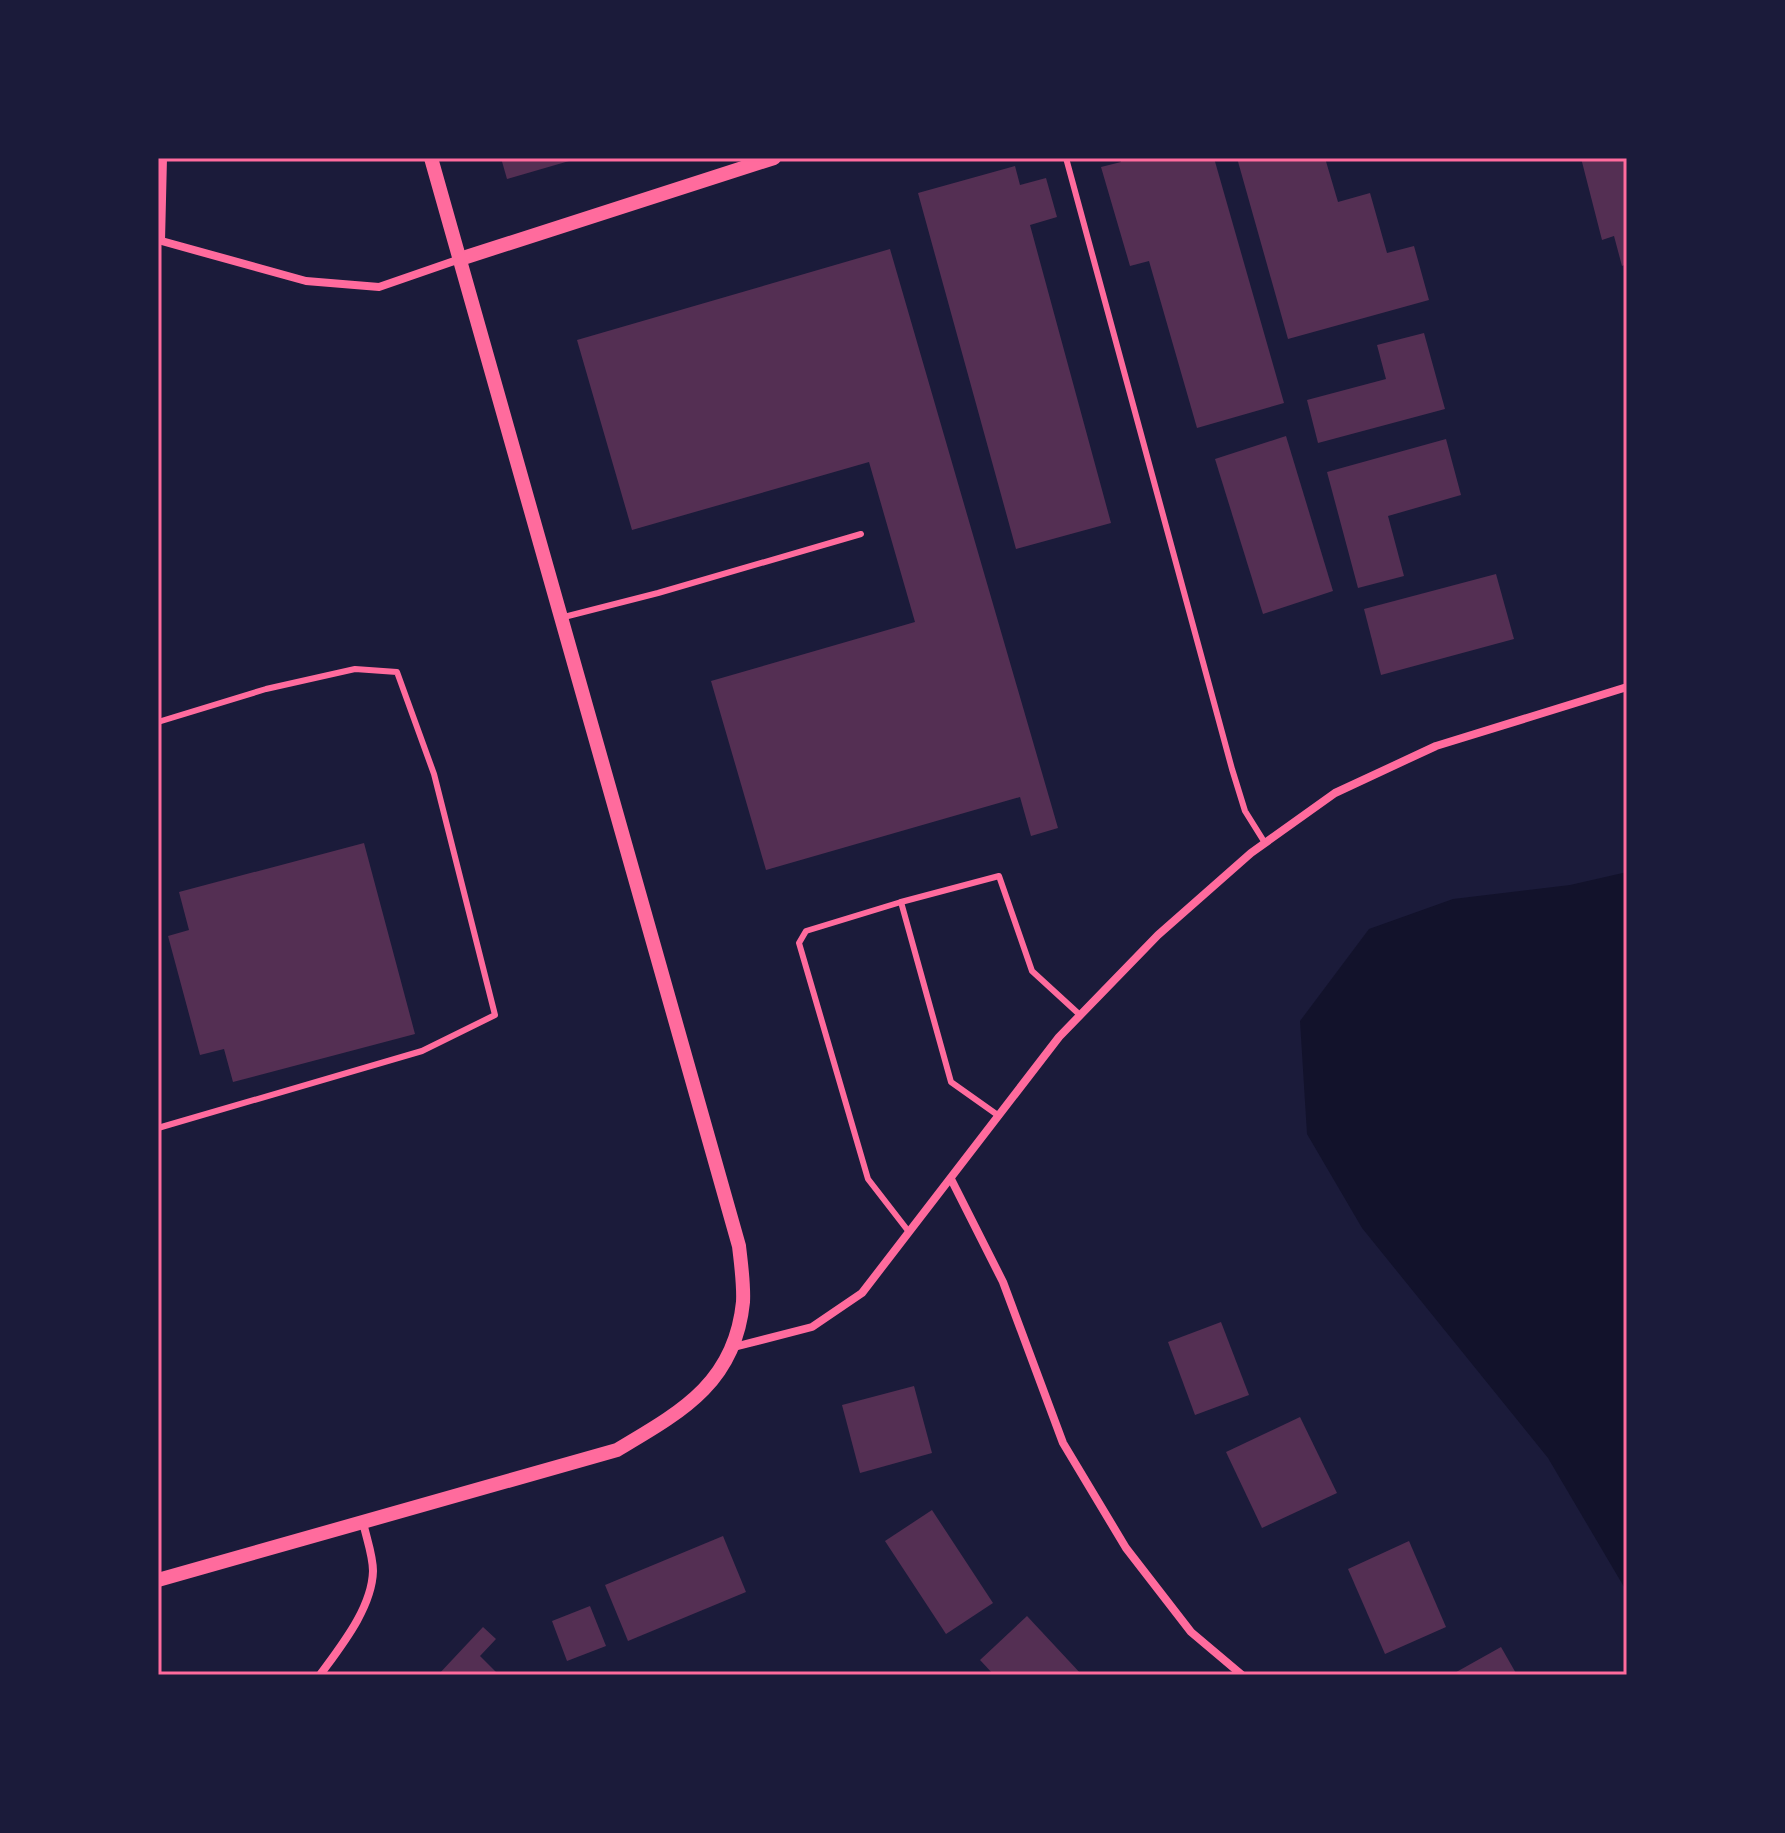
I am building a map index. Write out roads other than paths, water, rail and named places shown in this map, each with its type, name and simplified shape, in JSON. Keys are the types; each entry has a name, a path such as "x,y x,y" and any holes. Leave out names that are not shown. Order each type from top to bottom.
{"street":[{"path":"158,1580 617,1450 670,1418 710,1385 734,1347 743,1300 739,1246 431,158"},
{"path":"160,240 306,281 379,287 774,158"},
{"path":"734,1347 812,1327 862,1293 1059,1037 1158,935 1265,843 1335,793 1436,746 1627,687"},
{"path":"951,1179 1003,1282 1063,1443 1126,1548 1191,1632 1242,1675"},
{"path":"320,1675 339,1649 366,1600 373,1570 363,1522"}],"lane":[{"path":"160,240 164,158"},
{"path":"1066,158 1232,769 1245,811 1265,843"},
{"path":"560,618 861,534"},
{"path":"158,722 266,689 355,669 397,672 434,774 495,1015 422,1051 158,1128"},
{"path":"910,1232 868,1179 799,943 806,931 999,876 1032,971 1080,1015"},
{"path":"901,902 951,1082 999,1116"}]}
